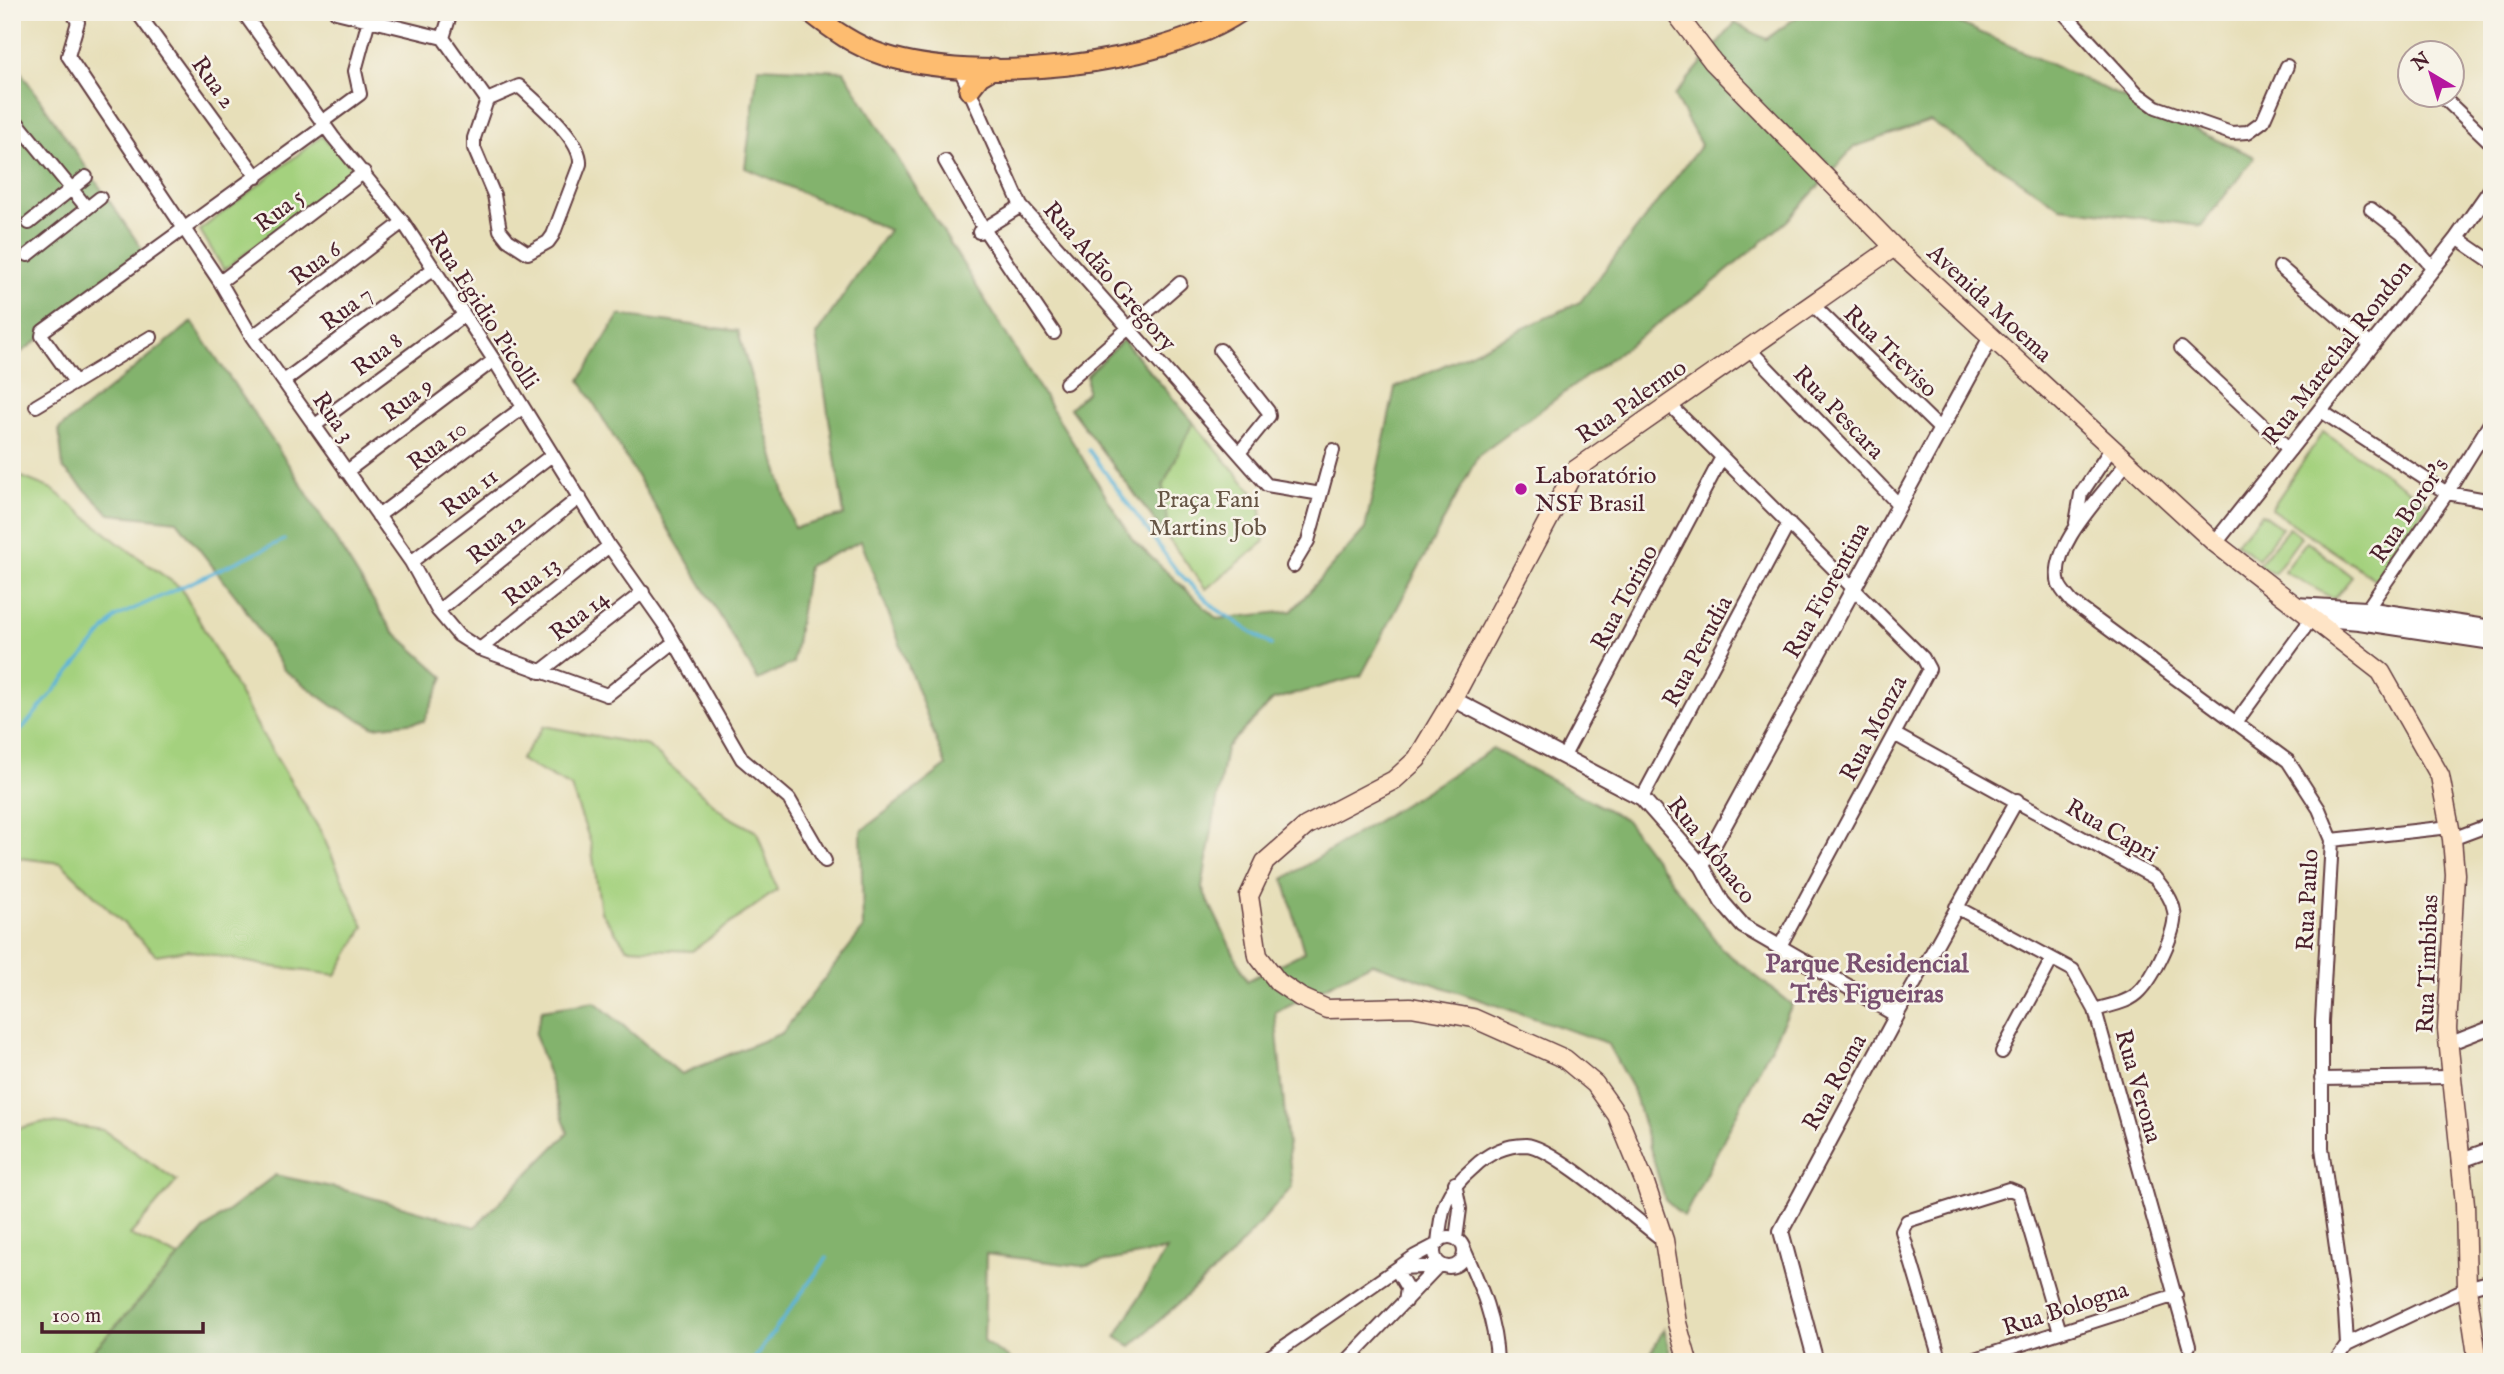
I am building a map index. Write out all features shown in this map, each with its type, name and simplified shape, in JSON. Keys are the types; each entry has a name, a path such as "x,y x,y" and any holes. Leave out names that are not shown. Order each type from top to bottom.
{"main road":[{"path":"810,12 851,42 882,54 960,69 1077,63 1132,54 1185,40 1240,12"},
{"name":"Avenida Moema","path":"1675,12 1713,62 1894,247 2215,543 2312,618"},
{"path":"969,90 980,76 994,68"},
{"name":"Rua Palermo","path":"1688,1362 1676,1323 1664,1240 1617,1115 1595,1084 1565,1059 1473,1018 1411,1007 1327,1009 1278,982 1258,956 1249,896 1265,862 1306,827 1394,780 1417,759 1575,470 1894,247"},
{"name":"Rua Timbibas","path":"2312,618 2381,672 2440,776 2451,833 2455,874 2448,1044 2450,1077 2465,1204 2467,1288 2478,1362"}],"street":[{"path":"75,17 91,12"},
{"name":"Rua 2","path":"137,12 257,177"},
{"name":"Rua Egidio Picolli","path":"243,12 324,124 403,222 494,359 609,546 643,592 741,759 789,799 825,860"},
{"path":"336,12 368,17 443,38 487,100"},
{"path":"443,38 452,12"},
{"path":"2063,12 2138,94 2156,107 2231,133 2248,132 2263,121 2287,66"},
{"name":"Rua 3","path":"75,17 68,56 220,282 252,337 411,562 438,611 458,635 480,649 607,695 673,643"},
{"path":"75,382 42,336 43,331 257,177 360,94 355,71 368,17"},
{"name":"Rua Adão Gregory","path":"960,69 1021,206 1267,485 1321,494"},
{"path":"519,86 562,128 579,152 580,164 553,235 548,242 528,253 508,240 500,230 494,195 474,148 474,138 487,100 519,86"},
{"path":"2454,108 2492,144"},
{"path":"12,116 88,208"},
{"path":"944,161 981,231 1054,333"},
{"name":"Rua 5","path":"220,282 364,172"},
{"path":"29,223 86,177"},
{"name":"Rua Marechal Rondon","path":"2215,543 2457,238 2492,188"},
{"path":"28,255 100,198"},
{"path":"981,231 1021,206"},
{"path":"2371,209 2402,233 2433,268"},
{"name":"Rua 6","path":"252,337 403,222"},
{"path":"2457,238 2492,262"},
{"path":"2280,267 2372,346"},
{"name":"Rua 7","path":"284,381 433,269"},
{"path":"1066,383 1126,327 1180,283"},
{"name":"Rua Treviso","path":"1813,305 1939,428"},
{"name":"Rua 8","path":"314,426 464,315"},
{"path":"36,406 151,337"},
{"name":"Rua Fiorentina","path":"1702,866 1991,337"},
{"path":"2180,348 2290,450"},
{"name":"Rua Pescara","path":"1749,349 1899,505"},
{"path":"1220,350 1268,411 1269,416 1239,453"},
{"name":"Rua 9","path":"346,472 494,359"},
{"name":"Rua Monza","path":"1670,405 1854,588 1927,663 1929,669 1779,948"},
{"name":"Rua 10","path":"378,516 522,408"},
{"path":"2321,411 2447,493 2492,501"},
{"name":"Rua Boror's","path":"2363,615 2447,493 2492,420"},
{"name":"Rua Paulo","path":"2111,449 2081,494 2076,523 2058,564 2059,585 2072,602 2181,684 2237,720 2288,761 2319,809 2332,839 2321,1079 2322,1148 2345,1311 2347,1345"},
{"path":"1293,566 1308,541 1334,450"},
{"name":"Rua 11","path":"411,562 552,455"},
{"name":"Rua Torino","path":"1564,756 1722,457"},
{"name":"Rua Paulo","path":"2076,523 2096,504 2127,462"},
{"name":"Rua 12","path":"438,611 580,498"},
{"name":"Rua Perudia","path":"1642,798 1789,523"},
{"name":"Rua 13","path":"480,649 609,546"},
{"name":"Rua 14","path":"540,671 643,592"},
{"path":"2295,604 2492,642"},
{"path":"2237,720 2312,618 2363,615 2492,628"},
{"name":"Rua Mônaco","path":"1452,699 1642,798 1702,866 1722,902 1743,926 1897,1015"},
{"name":"Rua Capri","path":"1894,734 2155,878 2168,894 2175,914 2163,953 2152,973 2140,992 2123,1002 2095,1010"},
{"name":"Rua Roma","path":"1816,1362 1781,1231 1956,906 2017,800"},
{"path":"2332,839 2451,833 2492,824"},
{"name":"Rua Verona","path":"1956,906 2077,974 2095,1010 2189,1346"},
{"path":"2002,1052 2052,959"},
{"path":"2448,1044 2492,1027"},
{"path":"2321,1079 2450,1077"},
{"path":"1440,1266 1436,1259 1442,1204 1455,1183 1489,1153 1528,1145 1570,1167 1664,1240"},
{"path":"2459,1161 2492,1149"},
{"path":"1455,1183 1460,1209 1460,1244 1463,1258 1458,1265"},
{"path":"1941,1362 1902,1231 1908,1222 2015,1189 2019,1193 2060,1332"},
{"path":"1262,1362 1446,1237 1460,1244 1482,1287 1496,1332 1497,1362"},
{"path":"1399,1269 1458,1265 1482,1287"},
{"path":"1346,1362 1440,1266"},
{"path":"1399,1269 1407,1288 1405,1303"},
{"path":"2335,1362 2347,1345 2467,1288 2492,1281"},
{"name":"Rua Bologna","path":"1966,1362 2176,1295"}],"green space":[{"path":"1804,12 1935,12 2255,157 2201,226 2060,207 1930,121 1854,147 1787,221 1708,287 1478,456 1361,676 1273,700 1226,748 1202,888 1247,981 1304,952 1284,879 1493,749 1625,819 1722,949 1792,1005 1684,1217 1665,1200 1634,1092 1607,1043 1372,963 1275,1012 1292,1187 1229,1258 1131,1346 1116,1337 1166,1250 1081,1266 986,1254 984,1342 1015,1362 83,1362 206,1228 275,1175 341,1189 475,1227 568,1133 535,1034 542,1010 595,1002 681,1074 782,1033 863,929 861,831 946,766 861,541 808,566 793,663 758,680 580,380 619,315 738,331 794,528 844,515 816,335 889,230 745,168 758,67 844,71 1133,540 1217,619 1292,611 1365,529 1395,388 1580,302 1701,145 1674,96 1735,23 1766,39"},
{"path":"12,59 149,259 12,359"},
{"path":"322,136 355,170 224,270 200,230"},
{"path":"192,322 293,471 391,629 444,677 424,721 374,727 333,706 284,670 242,604 177,521 110,514 63,468 59,429"},
{"name":"Praça Fani Martins Job","path":"1123,340 1260,501 1264,542 1206,589 1070,408 1087,392 1087,375"},
{"path":"1123,340 1193,422 1163,486 1169,539 1070,408 1087,392 1087,375"},
{"path":"2323,432 2428,503 2376,580 2271,509"},
{"path":"12,473 52,489 117,542 181,588 262,734 321,832 364,927 336,975 274,967 187,950 156,955 61,863 12,857"},
{"path":"2262,514 2282,528 2258,559 2236,543"},
{"path":"2289,528 2301,537 2274,574 2258,565"},
{"path":"2307,541 2352,577 2334,599 2284,571"},
{"path":"544,726 648,746 727,816 757,832 777,890 692,951 627,948 601,912 591,844 571,787 520,760"},
{"path":"44,1122 103,1130 177,1181 130,1235 179,1257 83,1362 12,1362 12,1130"},
{"path":"1664,1329 1672,1362 1646,1362"}],"waterway":[{"path":"12,136 16,133"},
{"path":"1089,450 1177,571 1215,608 1271,645"},
{"path":"12,741 116,617 284,540"},
{"path":"752,1362 827,1258"}],"place":[{"name":"Laboratório NSF Brasil","path":"1521,489"}],"district":[{"name":"Parque Residencial Três Figueiras","path":"1867,978"}]}
